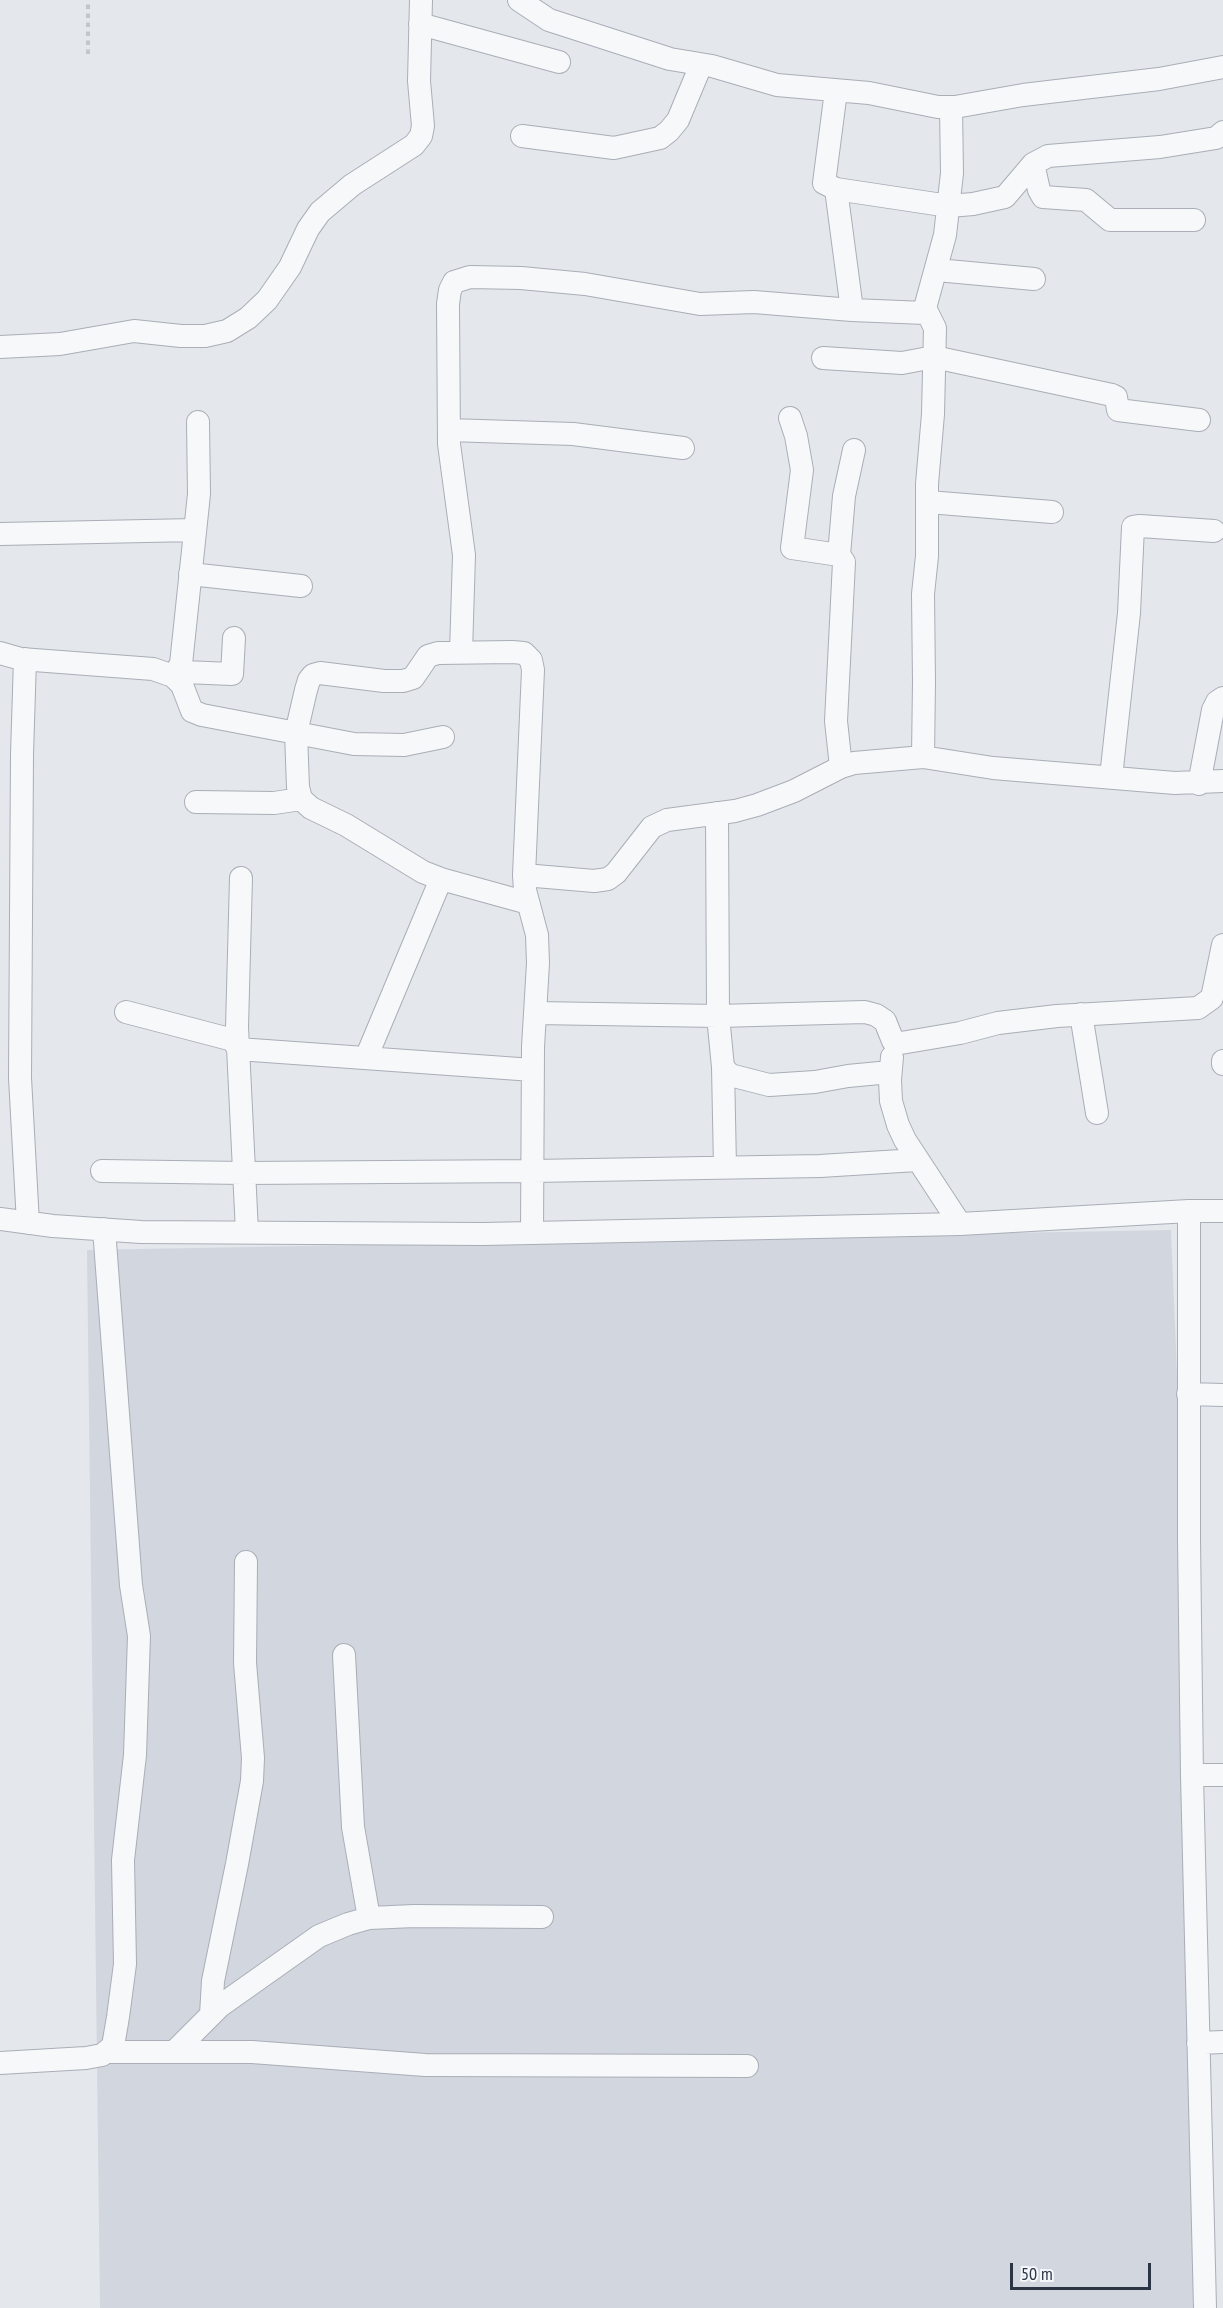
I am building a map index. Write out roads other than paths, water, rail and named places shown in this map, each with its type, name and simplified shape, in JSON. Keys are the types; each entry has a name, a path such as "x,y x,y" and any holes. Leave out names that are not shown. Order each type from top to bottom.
{"street":[{"path":"0,347 60,344 134,331 205,336 227,331 248,318 267,300 290,267 308,229 320,212 352,185 414,145 421,135 423,126 419,81 421,0"},
{"path":"519,0 549,20 670,59 712,66 777,85 869,93 938,107 1159,79 1223,67"},
{"path":"420,24 559,62"},
{"path":"522,136 614,148 660,138 678,120 700,65"},
{"path":"836,91 824,183 836,189 948,206 974,204 1005,197 1033,164 1048,156 1160,147 1216,138 1223,132"},
{"path":"925,313 925,300 937,270 945,235 952,173 951,107"},
{"path":"1033,164 1043,197 1086,200 1110,220 1194,220"},
{"path":"836,189 852,310"},
{"path":"937,270 1034,279"},
{"path":"461,652 464,555 451,467 449,430 448,304 454,282 461,278 521,278 585,284 700,304 754,302 925,313 932,319 935,328 927,556 922,602 923,757"},
{"path":"823,358 902,363 934,357 1112,395 1116,397 1118,410 1198,420"},
{"path":"790,418 800,451 802,470 792,548 839,555 844,561 836,721 841,767"},
{"path":"176,678 181,664 199,495 198,422"},
{"path":"449,430 573,434 683,448"},
{"path":"839,555 844,496 854,450"},
{"path":"928,502 1052,512"},
{"path":"1111,777 1129,613 1133,527 1214,531"},
{"path":"0,534 195,531"},
{"path":"190,574 301,586"},
{"path":"176,678 184,672 232,675 234,638"},
{"path":"528,903 423,872 346,825 311,808 301,799 297,787 296,733 309,680 314,675 320,673 384,681 403,681 413,678 428,656 461,652 524,653 531,660 533,670 524,875 528,903 537,935 538,985 533,1070 532,1233"},
{"path":"0,653 25,659 153,669 176,678 182,685 192,711 202,716 354,744 404,745 443,737"},
{"path":"25,659 22,755 20,1078 28,1223"},
{"path":"1199,784 1213,710 1217,702 1223,698"},
{"path":"524,875 594,881 608,879 616,873 652,827 667,820 735,811 794,791 841,767 854,763 923,757 993,768 1199,784 1223,781"},
{"path":"196,802 273,802 301,799"},
{"path":"717,813 718,1016 723,1067 725,1167"},
{"path":"241,878 238,1049 247,1232"},
{"path":"366,1058 441,879"},
{"path":"893,1041 910,1042 998,1023 1081,1014 1198,1008 1212,998 1220,980 1223,945"},
{"path":"126,1012 233,1040 238,1049"},
{"path":"536,1013 718,1016 865,1012 876,1015 885,1020 893,1041 890,1072 891,1101 898,1125 917,1160 960,1224"},
{"path":"1081,1014 1096,1113"},
{"path":"238,1049 533,1070"},
{"path":"723,1067 730,1075 769,1085 815,1082 890,1072"},
{"path":"102,1172 532,1171 820,1166 917,1160"},
{"path":"1189,1211 1188,1394 1192,1775 1198,2043 1214,2286 1205,2308"},
{"path":"0,1219 104,1229 532,1233 960,1224 1223,1211"},
{"path":"104,1229 118,1431 139,1646 135,1755 123,1860 125,1964 116,2034 113,2046 107,2052"},
{"path":"1188,1394 1223,1395"},
{"path":"211,2015 213,1981 237,1864 254,1758 245,1663 246,1562"},
{"path":"344,1655 353,1827 369,1918"},
{"path":"1192,1775 1223,1775"},
{"path":"174,2052 220,2006 319,1936 369,1918 543,1917"},
{"path":"1198,2043 1223,2042"},
{"path":"0,2063 86,2058 107,2052 252,2052 425,2065 747,2066"}]}
